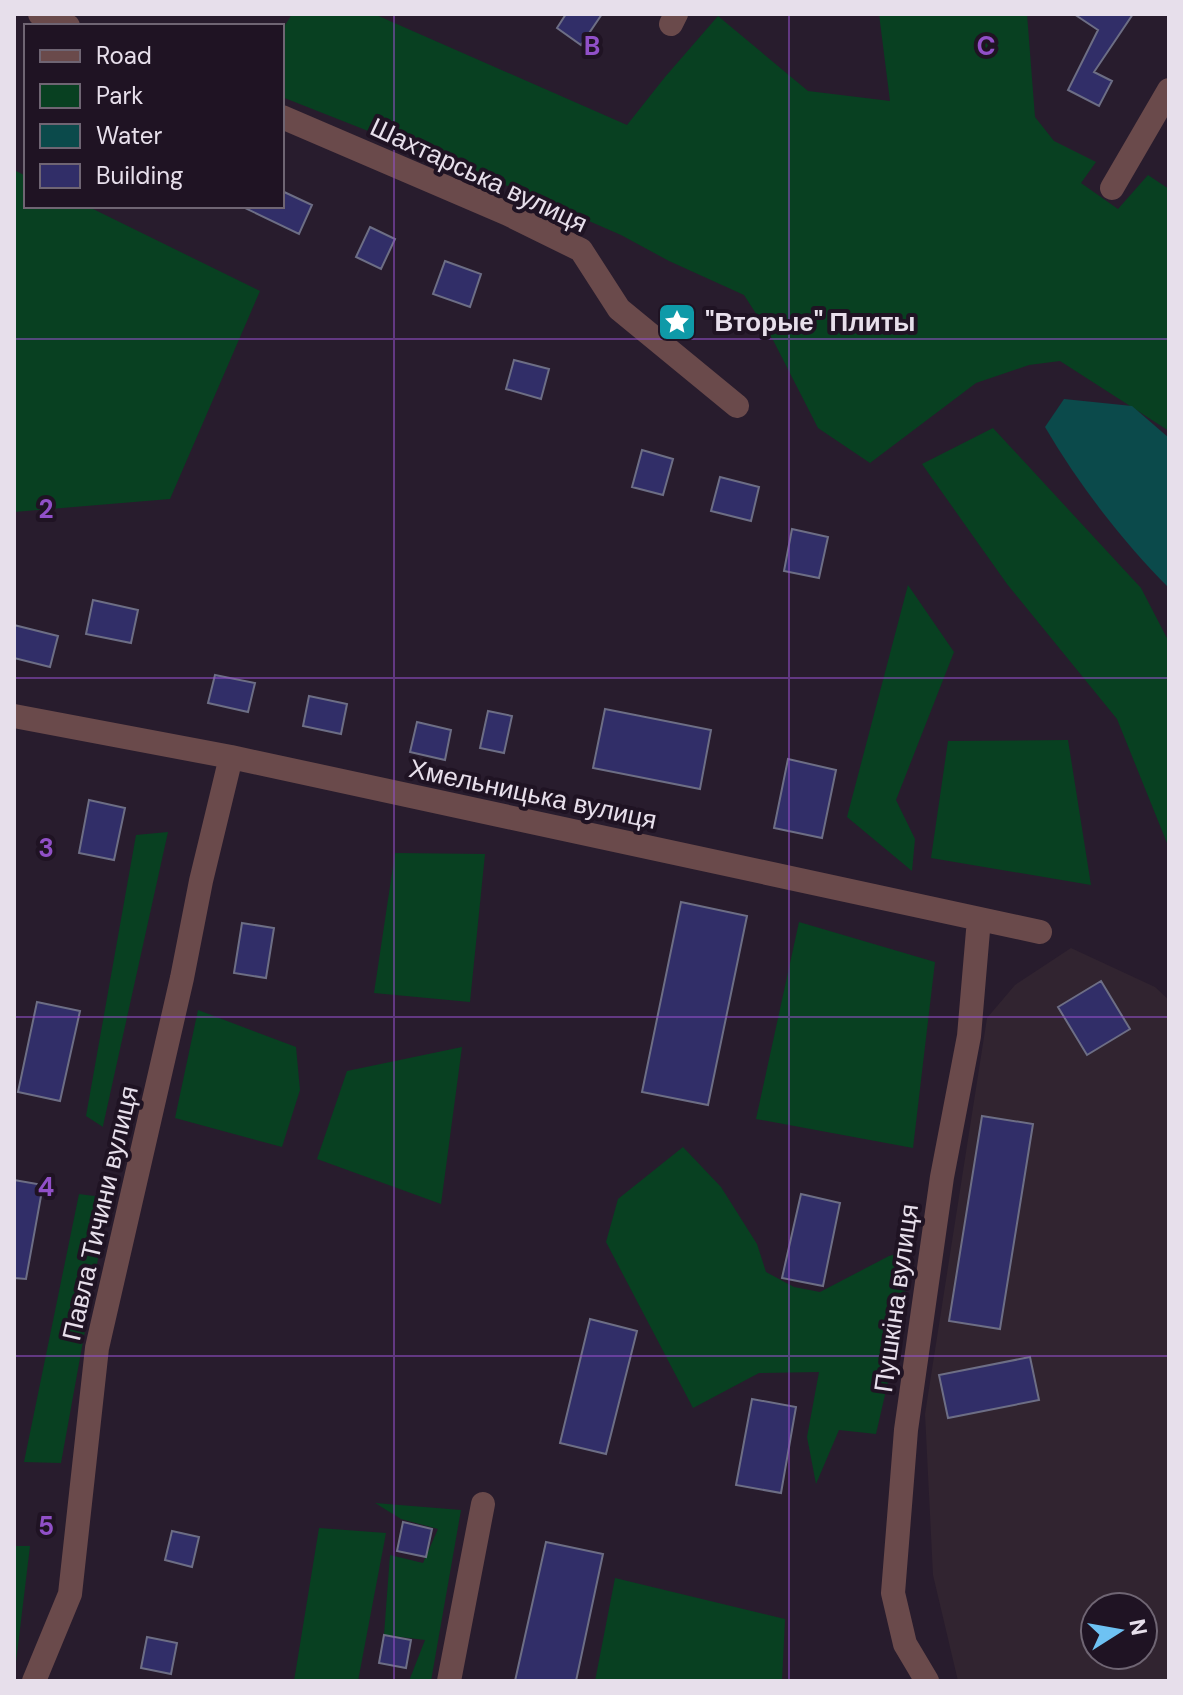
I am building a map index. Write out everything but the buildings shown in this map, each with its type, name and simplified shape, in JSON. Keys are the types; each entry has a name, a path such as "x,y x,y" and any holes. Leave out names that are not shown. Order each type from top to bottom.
{"street":[{"path":"40,14 63,24"},
{"path":"1112,188 1169,90"},
{"name":"Шахтарська вулиця","path":"284,118 508,214 581,250 619,309 737,406"},
{"name":"Хмельницька вулиця","path":"14,716 231,757 1040,932"},
{"name":"Павла Тичини вулиця","path":"34,1681 70,1594 97,1348 231,757"},
{"name":"Пушкіна вулиця","path":"927,1681 905,1644 893,1593 906,1430 942,1177 969,1036 979,919"},
{"path":"449,1681 483,1504"}],"shaded area":[{"path":"1071,948 1155,987 1169,1000 1169,1681 958,1681 933,1575 925,1414 987,1018 1015,985"}],"green space":[{"path":"292,14 374,14 627,125 718,16 808,91 890,101 879,14 1027,14 1035,117 1054,141 1096,162 1081,183 1118,209 1148,175 1169,189 1169,431 1060,361 1029,365 976,383 870,463 818,428 773,340 744,295 621,235 520,191 284,98 284,27"},
{"path":"14,170 24,175 24,208 91,208 260,291 170,499 14,512"},
{"path":"993,428 1141,588 1169,642 1169,848 1117,719 1007,584 922,464"},
{"path":"908,585 954,652 896,800 915,839 912,871 847,817"},
{"path":"1068,740 1091,885 931,858 948,741"},
{"path":"168,832 103,1127 86,1116 136,835"},
{"path":"395,853 485,854 470,1002 374,993"},
{"path":"799,922 935,962 913,1148 756,1119"},
{"path":"198,1010 296,1047 300,1090 282,1147 175,1118"},
{"path":"462,1047 441,1204 317,1159 347,1071"},
{"path":"683,1147 721,1187 757,1244 766,1272 794,1287 820,1292 889,1256 911,1250 901,1325 876,1434 839,1430 816,1484 807,1437 819,1372 759,1373 693,1408 606,1242 618,1199"},
{"path":"79,1194 109,1198 61,1463 24,1462"},
{"path":"375,1503 461,1510 431,1681 409,1681 425,1640 384,1635 390,1555 423,1563 438,1529 401,1519"},
{"path":"319,1528 386,1533 358,1681 294,1681"},
{"path":"14,1546 30,1546 14,1679"},
{"path":"615,1578 785,1619 782,1681 595,1681"}],"water":[{"path":"1064,399 1132,406 1169,438 1169,588 1102,512 1045,427"}],"place":[{"name":"\"Вторые\" Плиты","path":"677,322"}]}
